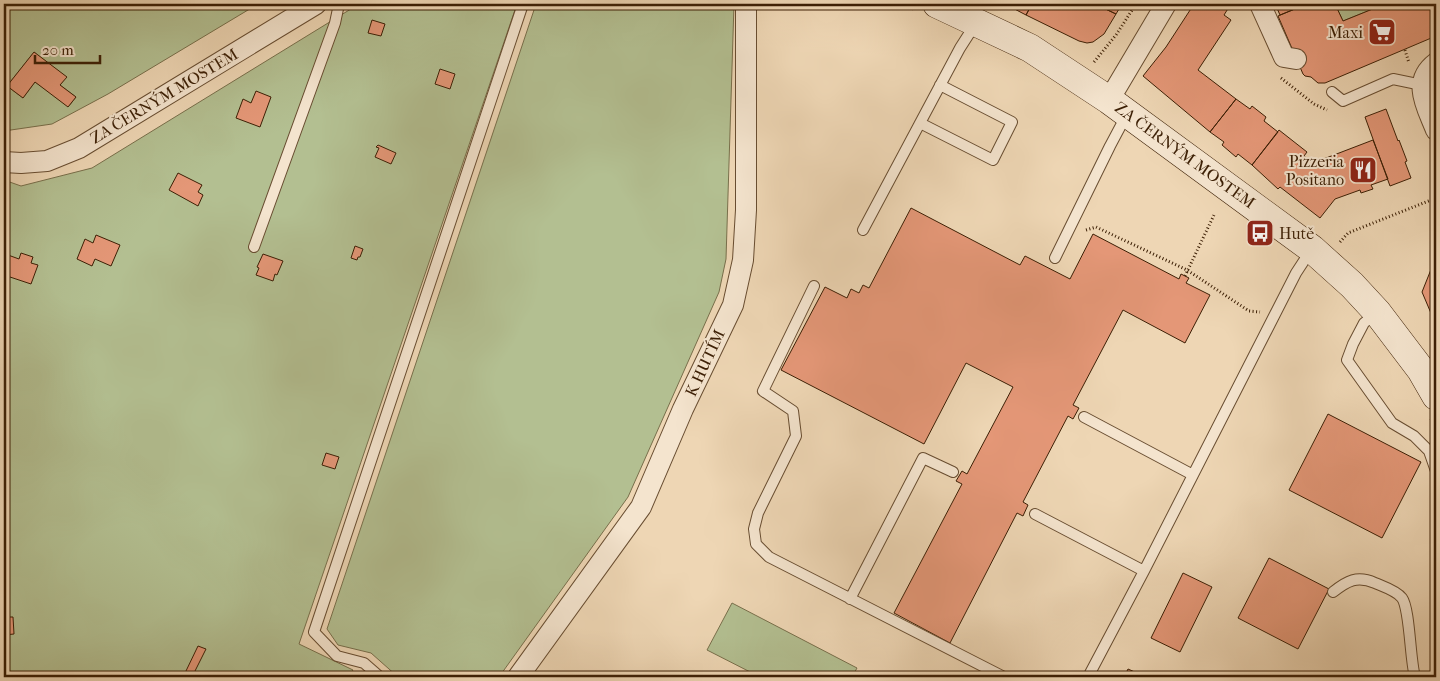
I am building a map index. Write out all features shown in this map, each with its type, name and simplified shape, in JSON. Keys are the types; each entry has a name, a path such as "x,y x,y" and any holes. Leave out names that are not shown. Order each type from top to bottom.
{"street":[{"name":"ZA ČERNÝM MOSTEM","path":"4,162 47,161 79,148 316,4"},
{"name":"K HUTÍM","path":"518,677 640,507 683,409 733,305 742,260 746,210 746,4"},
{"name":"ZA ČERNÝM MOSTEM","path":"937,4 1030,48 1324,248 1352,285 1377,312 1421,370 1436,396"},
{"path":"1118,107 1166,4"},
{"path":"1260,4 1284,57 1296,59"},
{"path":"1436,63 1425,75 1422,85 1424,98 1436,130"}],"lane":[{"path":"254,247 335,24 339,4"},
{"path":"380,677 364,663 337,656 314,632 523,4"},
{"path":"864,230 940,85 976,22"},
{"path":"1332,92 1343,100 1393,79 1422,85"},
{"path":"920,123 993,160 1012,122 940,85"},
{"path":"1055,258 1110,146 1118,107"},
{"path":"1088,677 1144,572 1296,273 1324,248"},
{"path":"814,286 763,392 793,411 796,436 758,513 754,530 756,544 769,557 1004,677"},
{"path":"1377,312 1364,322 1353,344 1348,360 1392,423 1414,436 1429,451 1436,471"},
{"path":"1084,417 1193,474"},
{"path":"850,599 923,458 953,472"},
{"path":"1035,514 1144,572"},
{"path":"1334,592 1345,583 1355,579 1369,580 1388,588 1402,597 1406,609 1415,677"}],"path":[{"path":"1086,58 1094,63 1116,35 1136,4"},
{"path":"1324,248 1348,233 1436,198"},
{"path":"1185,276 1214,215"},
{"path":"1066,236 1096,227 1187,270 1249,311 1276,313"}],"green space":[{"path":"4,4 258,4 108,94 52,124 4,131","holes":["34,52 66,77 60,85 76,97 69,106 35,82 23,98 7,86"]},
{"path":"359,4 517,4 299,644 353,670 348,677 4,677 4,180 21,186 92,168"},
{"path":"536,4 734,4 726,259 719,292 628,497 499,677 398,677 371,653 338,645 327,629"},
{"path":"1335,4 1385,4 1343,21"},
{"path":"732,603 857,668 852,677 760,677 707,650"}],"building":[{"path":"1005,4 1032,4 1026,15"},
{"path":"1032,4 1095,4 1116,14 1104,34 1093,42 1087,43 1079,41 1026,15"},
{"path":"1095,4 1122,4 1116,14"},
{"path":"1194,4 1226,4 1229,7 1224,15 1231,20 1198,70 1236,99 1210,132 1143,76 1166,47"},
{"path":"1275,4 1307,4 1280,15 1276,6 1274,6"},
{"path":"1307,4 1335,4 1343,21 1385,4 1436,4 1436,36 1325,83 1318,83 1311,77 1303,74 1278,16"},
{"path":"372,20 385,24 381,36 368,33"},
{"path":"34,52 67,77 60,85 76,97 68,107 35,82 23,98 7,86"},
{"path":"440,69 455,74 450,89 435,84"},
{"path":"256,91 271,97 260,127 236,118 243,99 251,103"},
{"path":"1236,99 1250,109 1252,106 1266,117 1264,121 1278,132 1252,165 1238,154 1236,157 1222,145 1224,142 1210,132"},
{"path":"1386,109 1407,161 1405,162 1411,178 1390,186 1365,117"},
{"path":"1279,130 1307,152 1304,156 1313,163 1373,140 1388,179 1371,185 1373,189 1361,193 1360,190 1335,199 1320,218 1280,187 1278,189 1252,165"},
{"path":"378,145 396,153 391,164 375,157 379,148 376,147"},
{"path":"178,173 202,185 198,192 203,195 198,206 169,190"},
{"path":"911,208 1020,265 1025,256 1070,279 1093,234 1179,279 1181,274 1189,278 1186,283 1210,295 1185,343 1123,310 1073,405 1079,408 1073,419 1068,416 1023,502 1028,505 1023,516 1017,513 950,643 894,613 962,484 956,481 962,471 967,474 1013,387 966,363 924,444 781,370 825,287 847,298 851,289 859,293 863,285 869,288"},
{"path":"96,235 120,245 111,266 95,259 92,266 77,259 85,239 93,243"},
{"path":"355,246 363,249 357,260 351,258"},
{"path":"21,253 33,257 31,263 38,265 31,284 4,275 8,255 19,259"},
{"path":"263,254 283,261 273,281 256,275 259,268 257,267"},
{"path":"1436,257 1436,325 1422,292"},
{"path":"1328,414 1421,462 1382,538 1289,490"},
{"path":"326,453 339,457 335,469 322,465"},
{"path":"1269,558 1329,589 1298,649 1238,618"},
{"path":"1183,573 1212,587 1180,652 1151,638"},
{"path":"4,617 13,617 14,634 4,635"},
{"path":"198,646 206,649 192,677 185,673"},
{"path":"1128,669 1146,677 1124,677"}],"place":[{"name":"Maxi","path":"1382,32"},
{"name":"Pizzeria Positano","path":"1363,170"},
{"name":"Hutě","path":"1260,233"}]}
